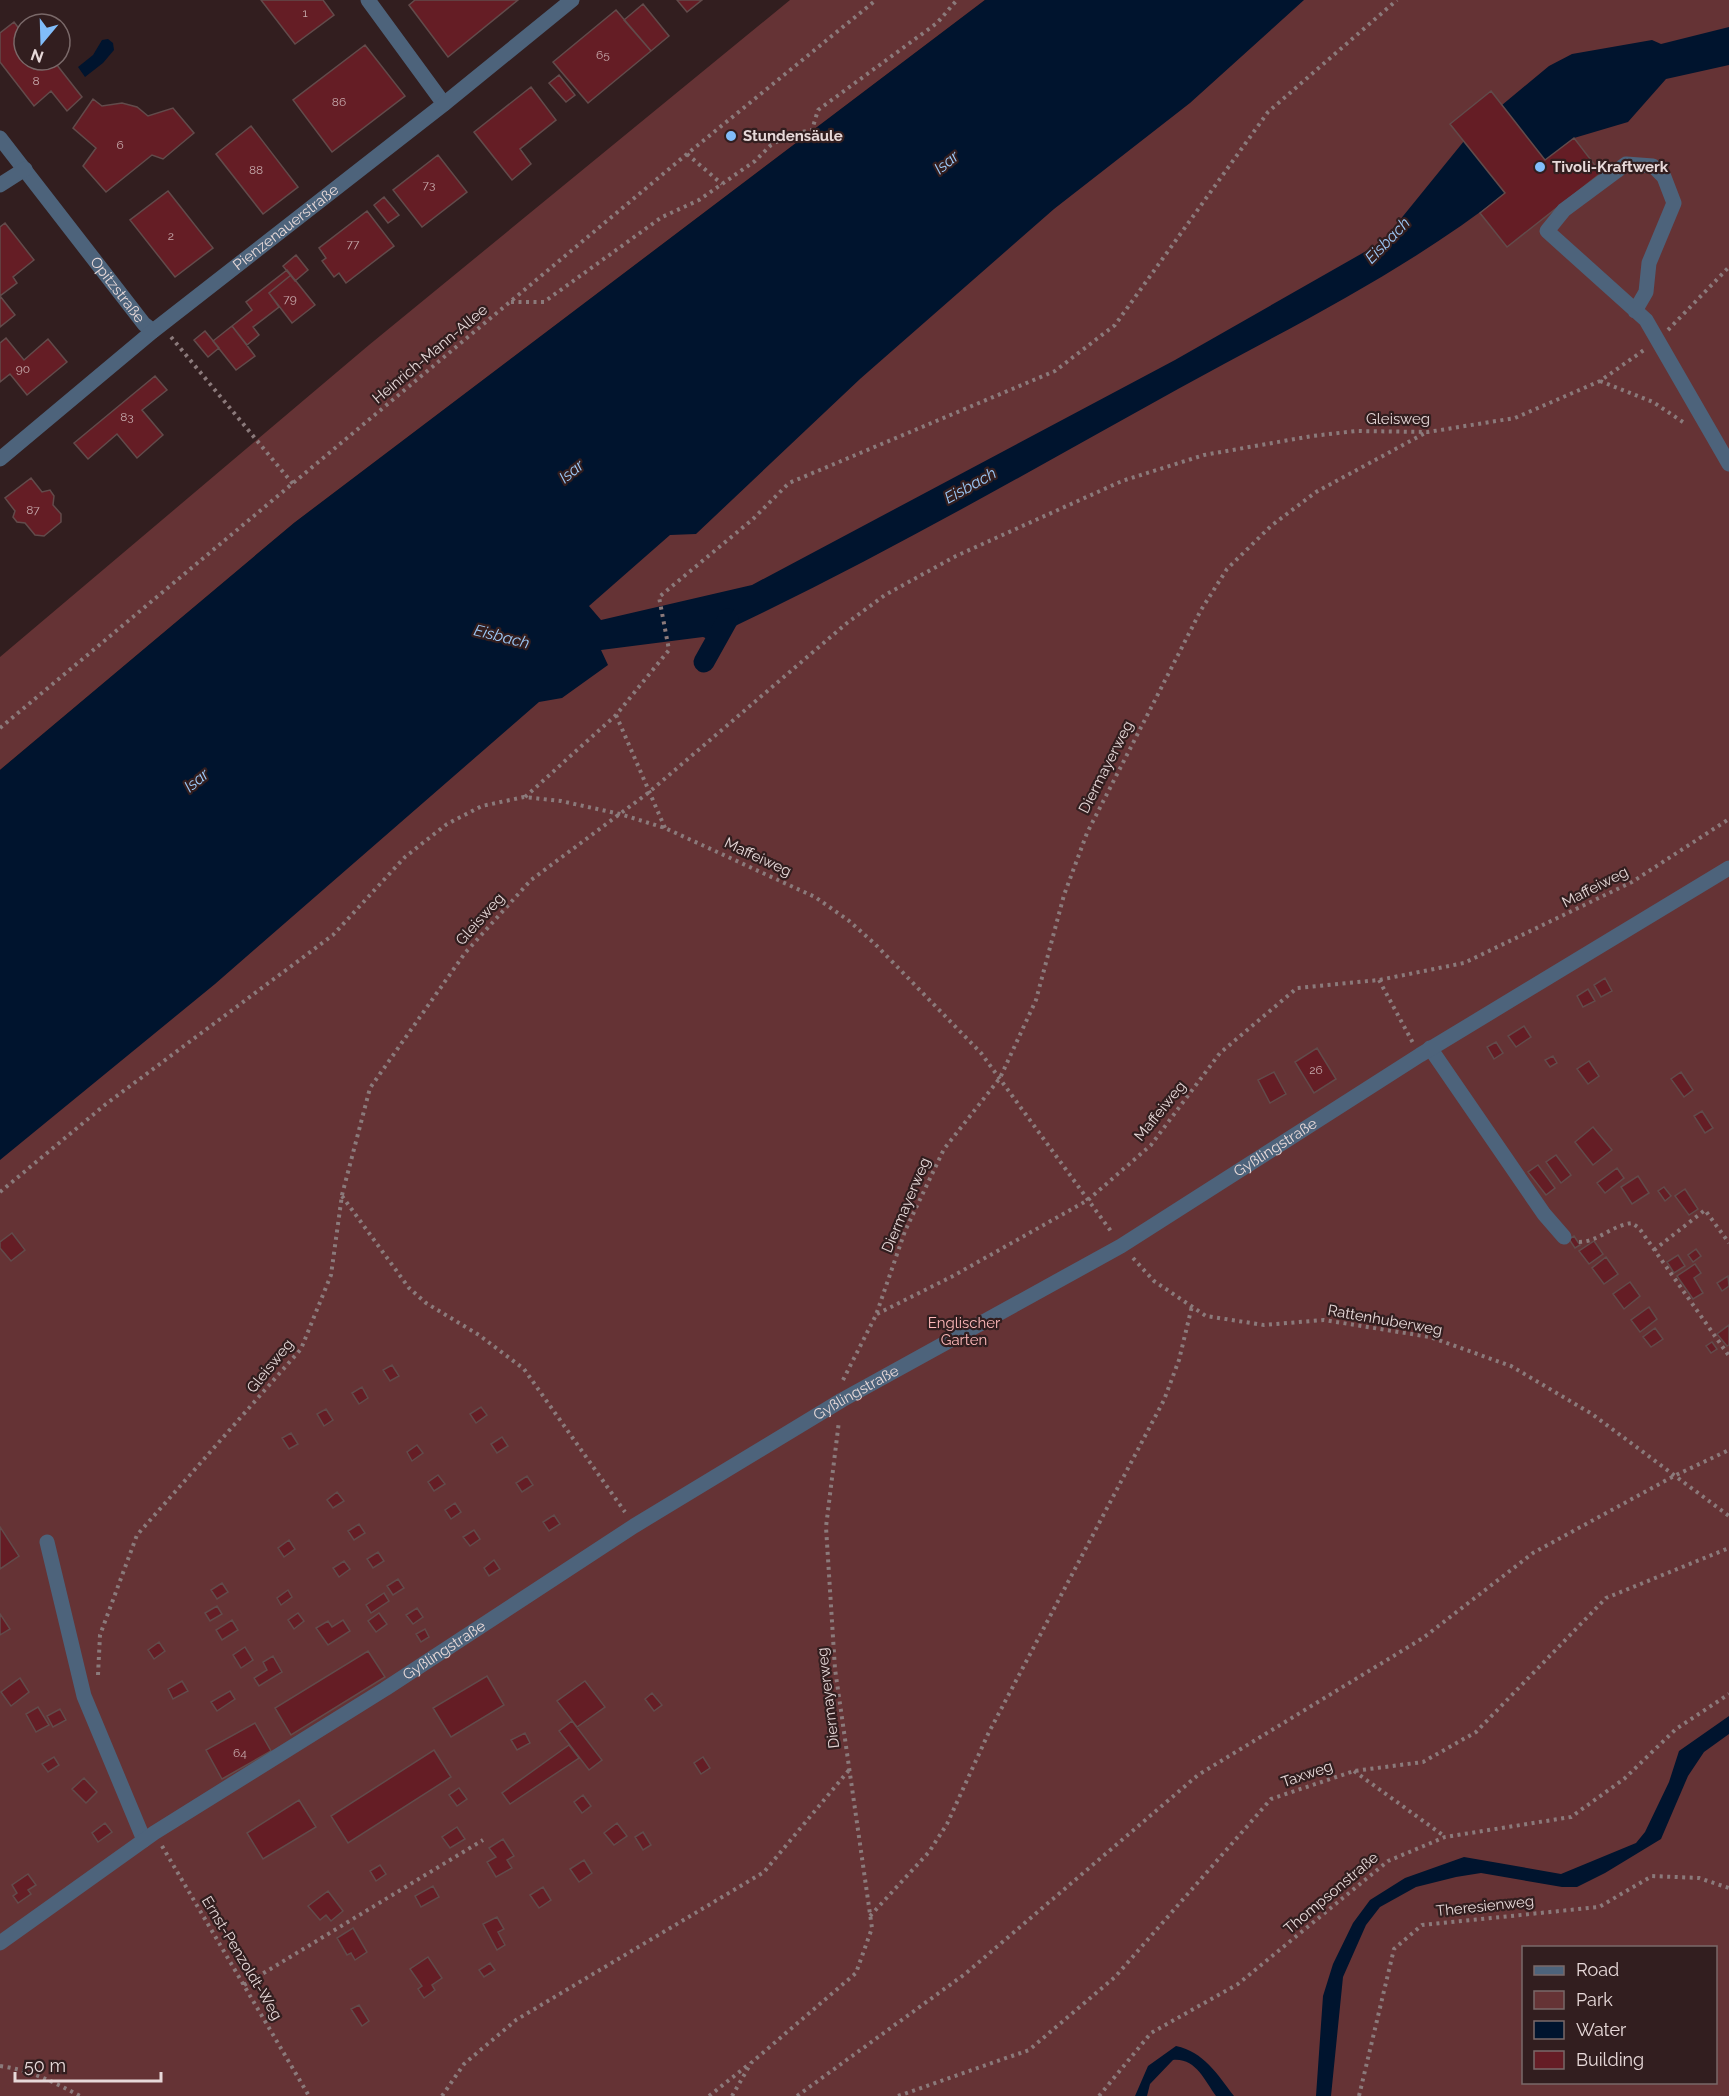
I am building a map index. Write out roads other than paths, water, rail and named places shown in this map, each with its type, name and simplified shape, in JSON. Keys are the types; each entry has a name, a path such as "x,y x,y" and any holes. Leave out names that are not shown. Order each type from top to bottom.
{"street":[{"path":"368,0 444,104"},
{"name":"Pienzenauerstraße","path":"0,459 153,331 444,104 572,0"},
{"name":"Opitzstraße","path":"0,138 144,324 153,331"},
{"path":"1635,311 1646,292 1649,263 1674,203 1664,177 1653,166 1626,164 1564,210 1546,231 1635,311 1646,320 1729,464"},
{"path":"0,185 25,170"},
{"name":"Gyßlingstraße","path":"0,1943 149,1837 395,1683 634,1526 842,1401 1121,1246 1425,1051 1729,868"},
{"path":"1425,1051 1563,1237"},
{"path":"47,1542 84,1696 149,1837"}],"water":[{"path":"985,0 1304,0 1190,103 1054,209 860,379 696,534 670,535 589,606 601,620 752,585 1175,360 1382,242 1464,141 1505,193 1467,222 1346,298 903,541 735,626 720,644 703,637 601,650 608,665 562,698 539,702 215,984 0,1160 0,770 294,523"},
{"path":"1729,27 1729,65 1666,79 1628,122 1574,138 1545,160 1502,105 1549,66 1572,54 1652,40 1661,44"},
{"path":"108,39 113,43 114,50 103,63 85,77 78,67 93,55 102,40"},
{"path":"1729,1716 1729,1734 1704,1752 1688,1776 1661,1839 1605,1873 1577,1887 1562,1887 1481,1873 1416,1887 1380,1907 1366,1925 1343,1977 1331,2096 1316,2096 1323,1996 1333,1964 1353,1923 1370,1900 1405,1878 1464,1857 1561,1874 1636,1843 1645,1832 1669,1782 1679,1751"},
{"path":"1176,2046 1202,2059 1216,2072 1234,2096 1216,2096 1194,2066 1181,2060 1173,2060 1150,2084 1147,2096 1135,2096 1148,2066"}],"waterway":[{"path":"704,662 728,619"}],"place":[{"name":"Stundensäule","path":"731,136"},
{"name":"Tivoli-Kraftwerk","path":"1540,167"}],"water label":[{"name":"Isar","path":"946,162"},
{"name":"Eisbach","path":"1387,240"},
{"name":"Isar","path":"571,471"},
{"name":"Eisbach","path":"970,485"},
{"name":"Eisbach","path":"502,636"},
{"name":"Isar","path":"196,780"}],"park label":[{"name":"Englischer Garten","path":"964,1332"}]}
